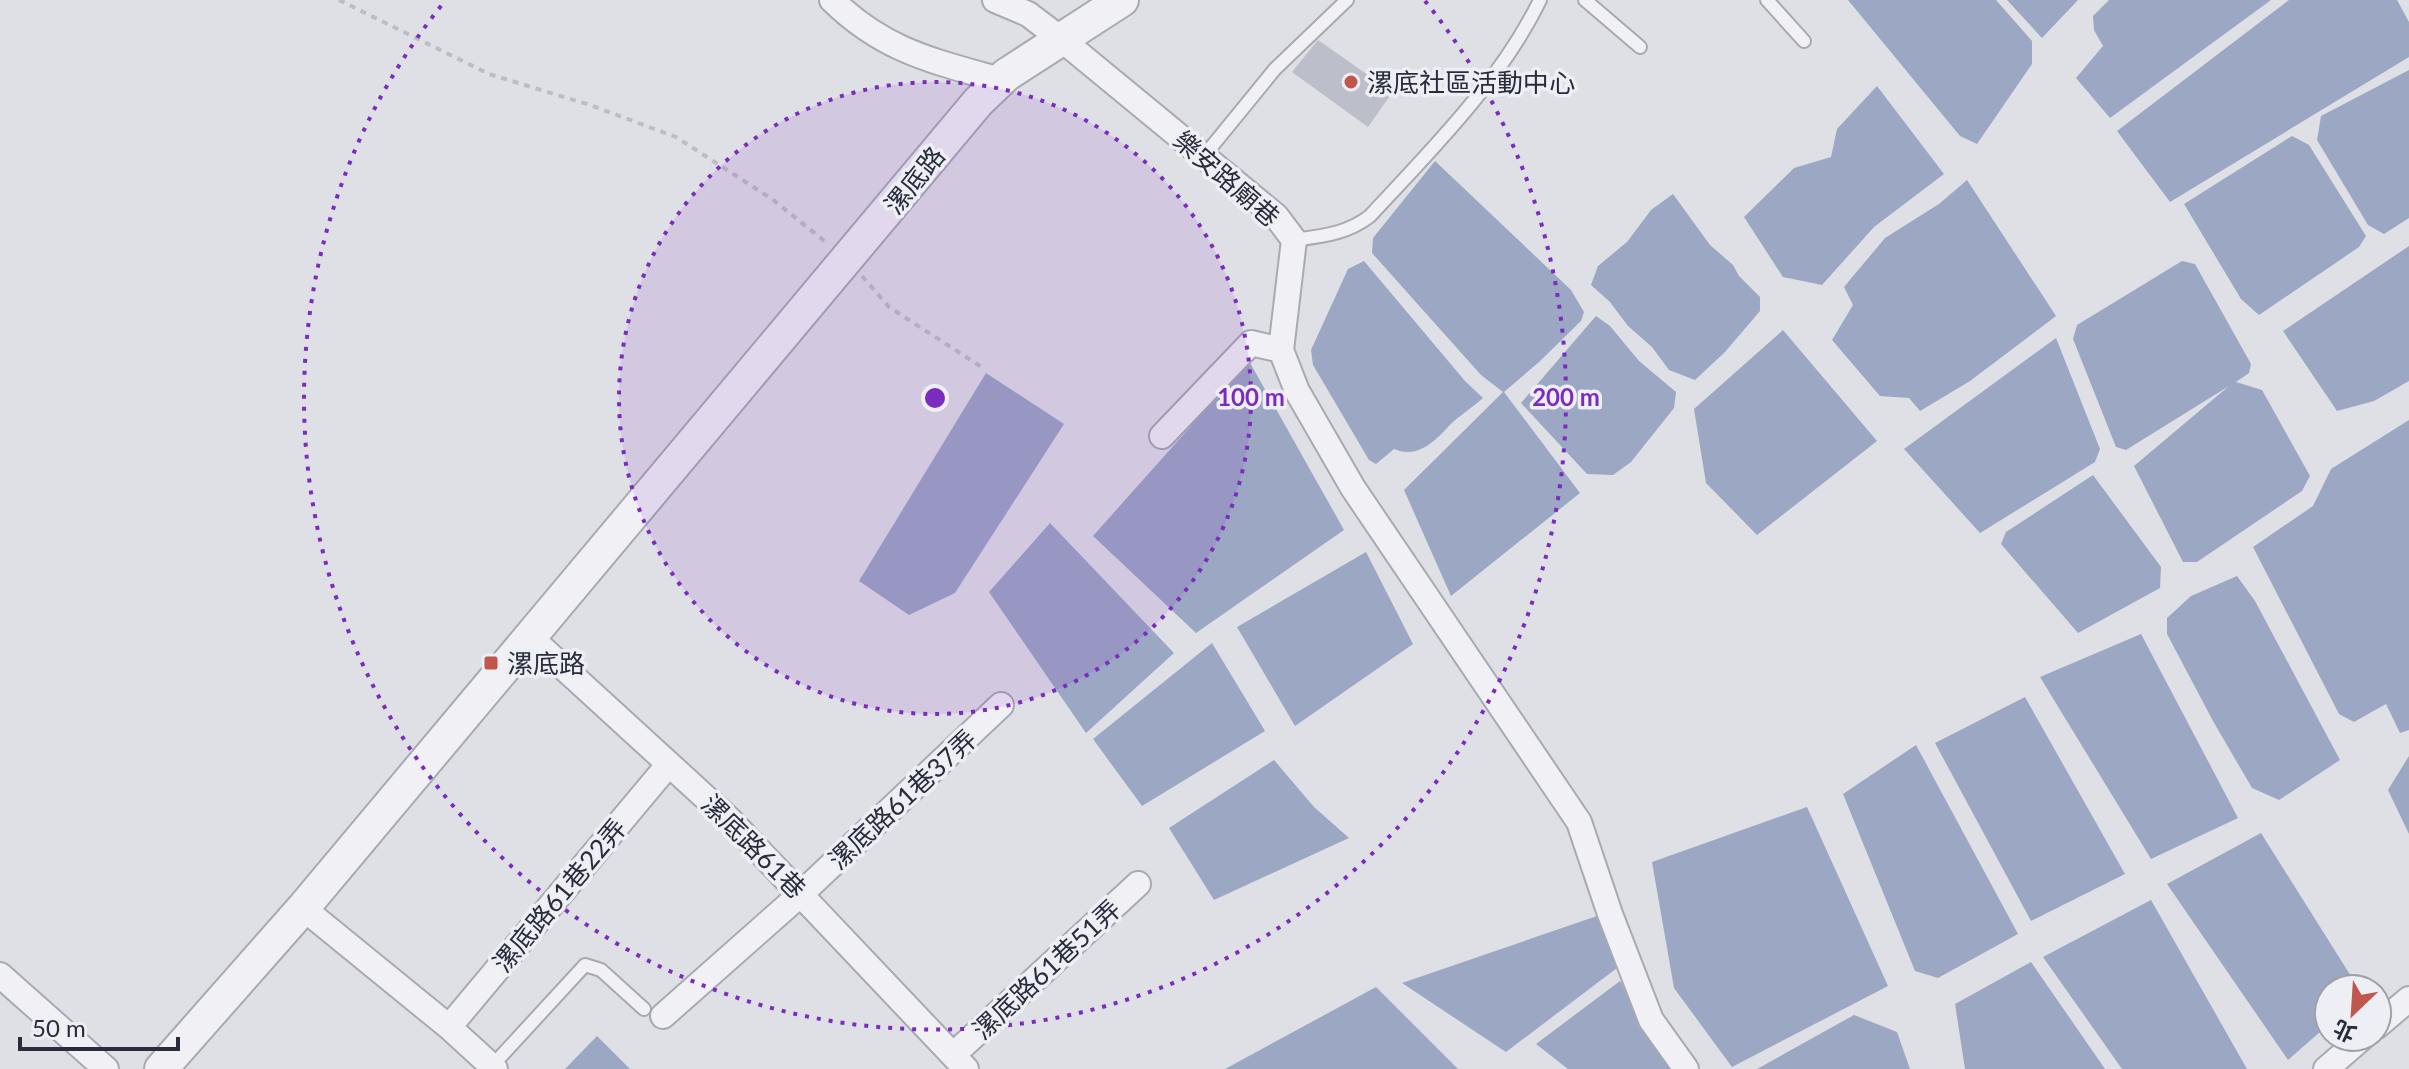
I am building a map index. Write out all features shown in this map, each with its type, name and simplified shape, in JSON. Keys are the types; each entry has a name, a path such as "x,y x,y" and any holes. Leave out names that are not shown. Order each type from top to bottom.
{"street":[{"path":"832,0 872,33 912,55 1000,80"},
{"name":"樂安路廟巷","path":"995,0 1028,14 1061,39 1276,216 1294,240 1281,350"},
{"name":"漯底路","path":"161,1069 303,908 978,102 1000,80 1122,0"},
{"path":"1162,436 1251,343 1281,350 1297,391 1353,488 1579,822 1651,1020 1686,1069"},
{"name":"漯底路61巷","path":"529,636 669,764 802,893 960,1062"},
{"name":"漯底路61巷37弄","path":"654,1013 802,893 1001,705"},
{"name":"漯底路61巷22弄","path":"449,1027 669,764"},
{"name":"漯底路61巷51弄","path":"960,1062 1138,884"},
{"path":"303,908 494,1067"},
{"path":"0,975 106,1069"},
{"path":"2393,1012 2409,999"},
{"path":"2326,1069 2344,1053"}],"lane":[{"path":"1204,156 1275,69 1347,0"},
{"path":"1294,240 1331,235 1355,227 1370,216 1452,127 1524,32 1540,0"},
{"path":"1585,0 1640,47"},
{"path":"1767,0 1804,41"},
{"path":"494,1067 585,965 601,970 654,1013"}],"path":[{"path":"339,0 489,74 590,105 676,137 772,199 847,259 889,307 983,368"}],"water":[{"path":"1848,0 1996,0 2032,41 2032,64 1977,144 1960,136"},
{"path":"2007,0 2078,0 2042,38"},
{"path":"2109,0 2271,0 2110,118 2076,78 2103,46 2094,30 2093,16"},
{"path":"2289,0 2397,0 2409,22 2409,57 2170,202 2117,131"},
{"path":"2409,70 2409,218 2384,234 2368,225 2317,140 2321,116"},
{"path":"1877,86 1944,174 1874,227 1822,285 1783,277 1744,217 1794,168 1831,157 1837,129"},
{"path":"2292,136 2309,145 2366,236 2359,247 2259,315 2241,299 2184,204"},
{"path":"1435,161 1571,290 1584,312 1581,321 1504,392 1580,493 1451,596 1404,490 1503,392 1481,375 1372,253 1373,238"},
{"path":"1967,180 2056,316 1970,381 1920,411 1909,398 1880,396 1832,340 1853,305 1844,287 1885,238 1939,204"},
{"path":"1673,194 1710,245 1733,265 1739,276 1760,297 1760,311 1725,352 1695,380 1669,370 1652,347 1591,285 1598,266 1627,242 1651,210"},
{"path":"2409,246 2409,381 2374,401 2337,411 2283,331"},
{"path":"1364,261 1465,381 1483,398 1424,447 1410,452 1394,449 1376,464 1369,460 1313,365 1311,350 1348,269"},
{"path":"2182,261 2195,264 2251,364 2249,373 2236,382 2262,390 2310,476 2302,491 2197,562 2183,562 2134,466 2229,386 2126,450 2116,447 2073,339 2077,325"},
{"path":"1596,316 1610,326 1639,361 1676,392 1674,408 1631,462 1613,475 1587,474 1521,403"},
{"path":"1783,330 1877,441 1757,535 1706,483 1694,409"},
{"path":"2056,338 2100,449 2095,462 1980,533 1904,449"},
{"path":"1249,361 1344,530 1196,633 1093,536"},
{"path":"986,373 1064,424 955,593 909,615 859,581"},
{"path":"2409,420 2409,730 2400,733 2386,704 2354,722 2339,714 2253,547 2313,506 2331,469"},
{"path":"2093,475 2161,567 2160,588 2078,633 2001,544 2006,532"},
{"path":"1050,523 1174,653 1086,733 989,592"},
{"path":"1366,552 1413,644 1295,726 1237,627"},
{"path":"2237,576 2255,601 2340,760 2279,800 2252,788 2167,634 2167,618 2191,596"},
{"path":"2141,634 2238,818 2151,859 2040,677"},
{"path":"1212,643 1265,731 1142,806 1093,739"},
{"path":"2025,697 2125,874 2031,921 1935,743"},
{"path":"1916,745 2018,934 1938,978 1915,971 1843,794"},
{"path":"2409,756 2409,834 2388,790"},
{"path":"1274,760 1314,807 1349,838 1214,900 1169,828"},
{"path":"1807,807 1888,986 1732,1067 1674,988 1652,862"},
{"path":"2261,833 2349,973 2313,973 2313,1038 2288,1060 2167,884"},
{"path":"2151,900 2247,1069 2122,1069 2043,957"},
{"path":"1597,916 1617,968 1506,1052 1402,983"},
{"path":"2031,962 2105,1069 1965,1069 1955,1004"},
{"path":"1620,981 1681,1069 1568,1069 1536,1044"},
{"path":"1376,987 1458,1069 1225,1069"},
{"path":"1854,1015 1897,1032 1910,1069 1757,1069"},
{"path":"597,1036 630,1069 565,1069"}],"building":[{"name":"漯底社區活動中心","path":"1318,40 1375,80 1382,71 1399,83 1368,127 1292,72"}],"place":[{"name":"漯底社區活動中心","path":"1351,82"},
{"name":"漯底路","path":"491,663"}]}
